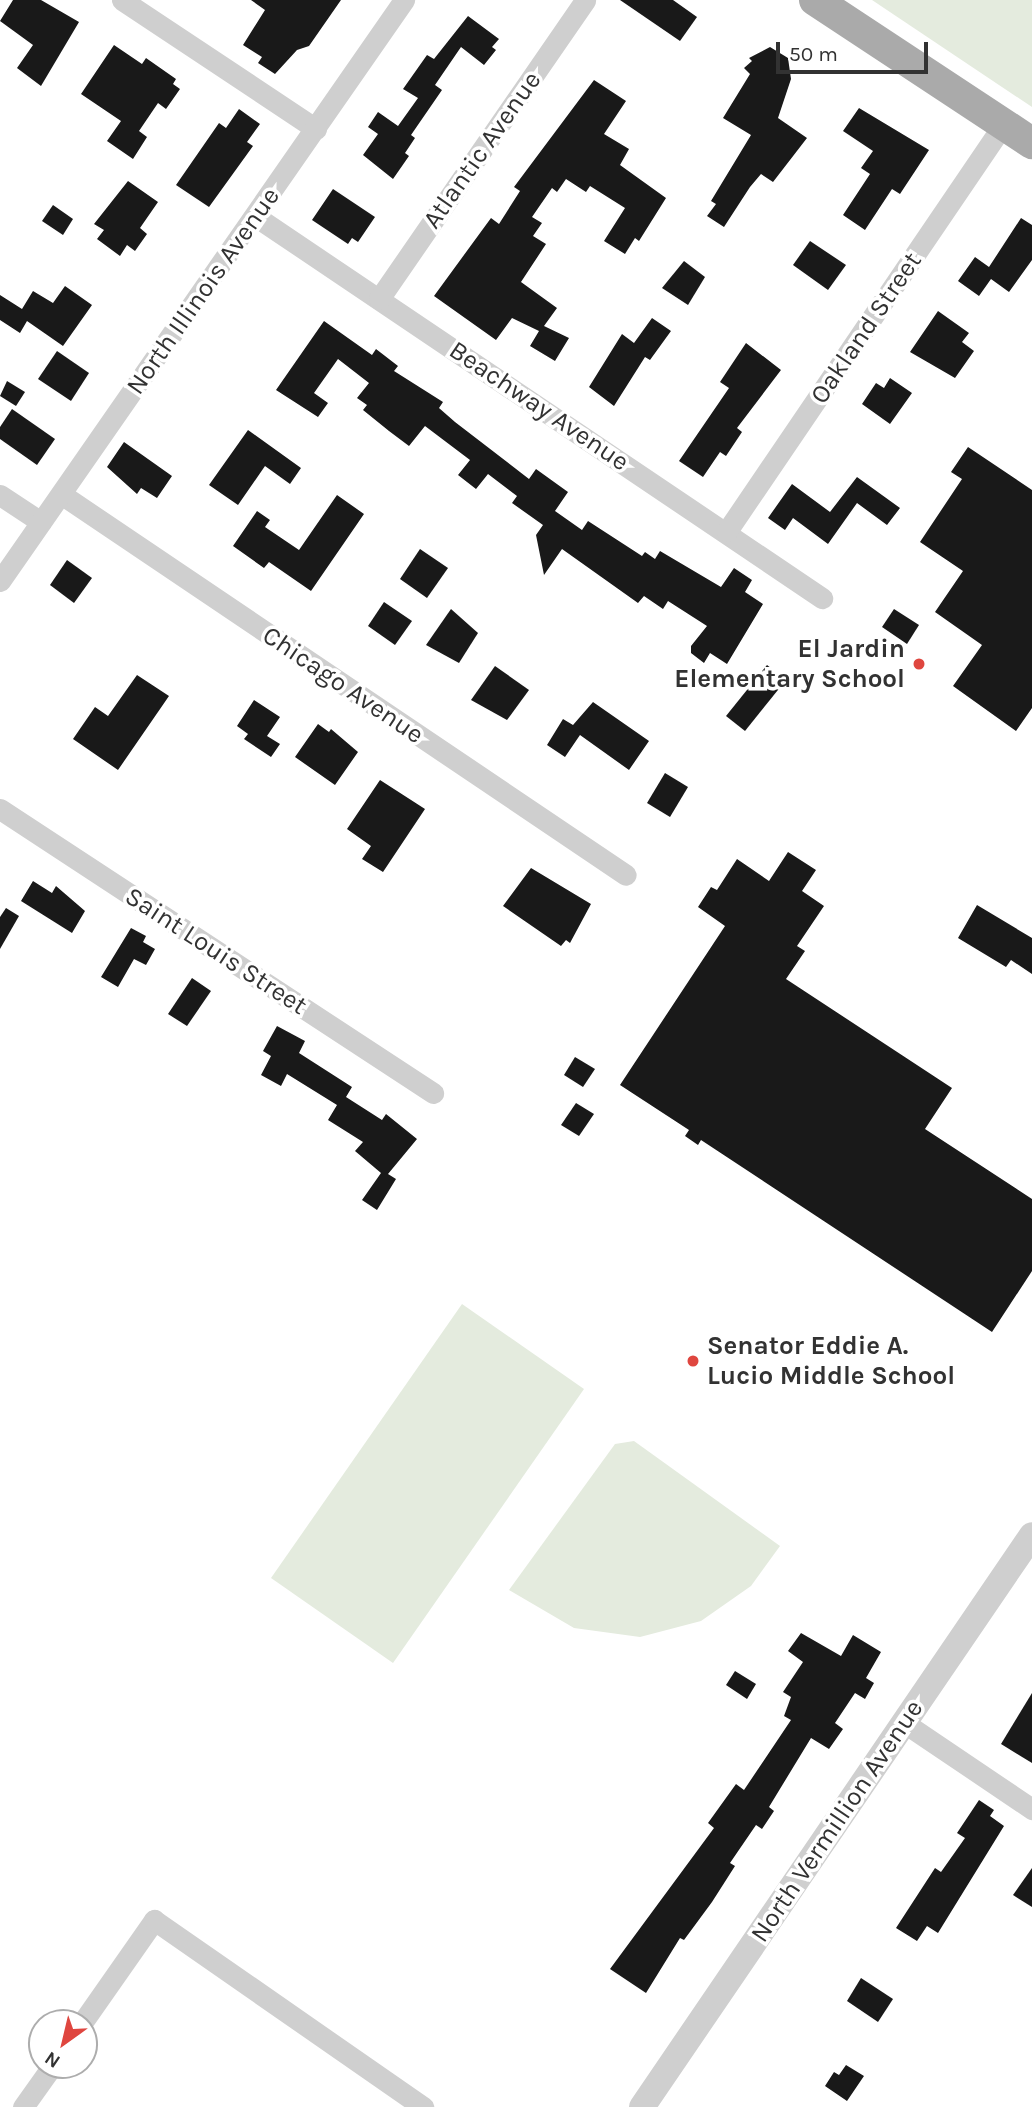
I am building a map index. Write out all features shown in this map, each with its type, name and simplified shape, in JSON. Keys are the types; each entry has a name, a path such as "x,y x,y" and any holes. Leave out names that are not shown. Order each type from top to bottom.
{"main road":[{"path":"815,0 1032,143"}],"street":[{"path":"122,0 316,129"},
{"name":"North Illinois Avenue","path":"0,581 404,0"},
{"name":"Atlantic Avenue","path":"379,299 585,0"},
{"name":"Oakland Street","path":"727,531 1004,124"},
{"name":"Beachway Avenue","path":"255,216 727,531 822,598"},
{"name":"Chicago Avenue","path":"61,494 626,876"},
{"path":"0,495 41,522"},
{"name":"Saint Louis Street","path":"0,809 433,1093"},
{"name":"North Vermillion Avenue","path":"642,2107 1032,1535"},
{"path":"903,1722 1032,1809"},
{"path":"92,2009 154,1920 423,2107"},
{"path":"23,2107 43,2079"}],"shaded area":[{"path":"872,0 1032,0 1032,107"},
{"path":"462,1304 584,1389 393,1663 271,1578"},
{"path":"634,1441 780,1546 751,1586 701,1621 640,1637 574,1628 509,1590 615,1444"}],"building":[{"path":"13,0 41,0 79,22 41,86 17,68 33,45 0,21"},
{"path":"251,0 341,0 309,46 297,50 275,74 258,63 262,57 243,45 265,10"},
{"path":"620,0 673,0 697,17 680,41"},
{"path":"468,16 499,39 492,47 496,50 484,65 461,47 435,85 442,90 411,135 415,138 405,153 409,156 393,179 363,155 378,134 368,127 378,112 398,126 418,98 403,89 427,55 434,59"},
{"path":"114,45 142,64 146,58 176,79 173,84 180,89 166,109 158,103 139,131 147,137 133,159 107,141 121,121 81,94"},
{"path":"770,47 788,58 791,79 778,118 807,138 773,182 761,174 724,227 707,216 716,204 711,201 751,135 723,118 750,74 744,68 752,61 749,58"},
{"path":"594,80 626,101 604,134 629,149 620,165 666,198 639,241 635,238 625,254 604,241 625,208 590,186 586,192 566,179 557,192 552,188 532,217 542,223 533,236 546,244 521,282 557,308 544,326 569,338 555,361 530,346 539,331 512,318 496,340 434,296 491,218 499,224 520,191 514,187"},
{"path":"859,108 929,150 900,194 892,189 865,230 843,215 870,174 861,168 873,151 843,131"},
{"path":"239,109 260,124 247,142 253,146 209,207 176,185 219,123 226,128"},
{"path":"128,181 158,202 140,228 147,234 135,251 127,245 120,256 97,239 104,230 94,224"},
{"path":"333,189 375,217 358,242 352,238 348,244 312,220"},
{"path":"53,205 73,219 63,235 42,221"},
{"path":"1021,218 1032,225 1032,260 1009,292 991,279 979,296 958,281 975,257 989,267"},
{"path":"810,241 846,265 828,290 793,265"},
{"path":"684,261 705,277 688,305 662,288"},
{"path":"65,286 92,305 63,346 27,321 20,333 0,320 0,295 22,309 33,291 53,303"},
{"path":"938,311 969,333 962,342 974,351 955,378 910,352"},
{"path":"652,318 671,331 650,360 645,357 614,406 589,387 622,334 634,343"},
{"path":"324,321 372,355 376,349 398,366 394,371 443,402 439,408 529,479 536,469 568,492 555,511 582,530 588,521 642,556 645,552 655,559 660,551 721,587 734,568 752,580 745,592 763,604 727,664 710,653 704,663 691,653 691,646 707,626 668,601 663,609 644,596 638,603 562,549 544,575 536,535 543,525 512,503 517,496 488,474 476,489 458,475 470,460 425,426 409,446 389,431 363,410 367,405 357,398 369,383 338,359 314,393 328,403 318,417 276,390"},
{"path":"746,343 781,370 737,428 742,432 726,456 720,452 703,477 679,461 729,388 720,382"},
{"path":"57,351 89,373 71,401 38,379"},
{"path":"890,378 912,393 890,424 862,404 876,383 884,388"},
{"path":"7,381 25,392 16,406 0,396"},
{"path":"12,409 55,439 37,465 0,439 0,427"},
{"path":"248,430 301,468 290,484 265,466 238,505 209,485"},
{"path":"124,442 172,476 157,498 141,488 137,494 107,467"},
{"path":"968,447 1032,490 1032,708 1016,731 953,686 982,645 935,612 963,571 920,542 962,479 951,472"},
{"path":"857,477 900,508 887,525 857,503 828,544 793,518 785,530 768,518 792,484 830,512"},
{"path":"337,495 364,514 311,591 269,562 264,568 233,546 257,511 270,520 265,527 299,550"},
{"path":"420,549 448,568 427,598 400,579"},
{"path":"67,560 92,578 74,603 50,585"},
{"path":"384,602 412,621 395,645 368,626"},
{"path":"451,609 478,633 459,663 426,645"},
{"path":"894,609 919,625 907,644 882,627"},
{"path":"767,665 786,680 745,731 726,716"},
{"path":"495,666 529,690 507,720 471,700"},
{"path":"137,675 169,696 118,770 73,739 95,707 108,716"},
{"path":"254,700 280,717 267,736 280,744 271,757 244,739 248,734 237,726"},
{"path":"593,702 649,741 629,770 580,735 565,757 547,745 563,719 573,725"},
{"path":"318,724 329,732 331,729 358,752 335,785 295,757"},
{"path":"665,773 688,787 670,817 647,803"},
{"path":"380,780 425,809 383,872 362,859 371,846 347,829"},
{"path":"788,852 816,870 802,891 824,906 797,946 805,951 786,979 952,1088 925,1129 1032,1199 1032,1271 992,1332 701,1140 698,1145 685,1136 689,1130 620,1085 725,926 698,907 711,887 717,890 737,859 769,881"},
{"path":"531,868 591,904 570,943 566,940 561,946 503,906"},
{"path":"33,881 52,893 56,886 85,911 72,933 21,901"},
{"path":"977,905 1032,938 1032,974 1011,960 1006,967 958,938"},
{"path":"6,908 19,916 0,949 0,917"},
{"path":"131,928 146,936 143,942 155,949 146,965 134,959 118,987 101,977"},
{"path":"192,978 211,991 187,1026 168,1014"},
{"path":"277,1026 305,1041 299,1053 352,1087 346,1097 382,1120 386,1114 417,1139 388,1174 396,1179 377,1210 362,1200 381,1173 355,1151 363,1142 328,1120 337,1105 287,1074 281,1086 261,1075 271,1056 263,1051"},
{"path":"575,1057 595,1069 583,1087 564,1075"},
{"path":"576,1103 594,1114 579,1136 561,1125"},
{"path":"801,1633 841,1656 853,1635 881,1652 866,1678 874,1683 865,1699 855,1693 835,1723 843,1729 829,1749 811,1738 769,1807 774,1811 762,1829 756,1825 730,1863 735,1866 712,1902 684,1940 680,1938 646,1993 610,1969 714,1828 708,1823 736,1784 744,1790 791,1720 784,1716 791,1697 783,1692 803,1662 788,1651"},
{"path":"735,1671 756,1684 747,1699 726,1685"},
{"path":"1032,1693 1032,1763 1001,1744"},
{"path":"979,1800 994,1810 990,1816 1004,1826 938,1933 927,1926 917,1941 896,1928 935,1868 941,1872 965,1838 957,1833"},
{"path":"1032,1868 1032,1907 1013,1895"},
{"path":"861,1978 893,1999 878,2022 847,2001"},
{"path":"846,2065 864,2076 847,2101 825,2086 834,2072 839,2075"}],"place":[{"name":"El Jardin Elementary School","path":"919,664"},
{"name":"Senator Eddie A. Lucio Middle School","path":"693,1361"}]}
